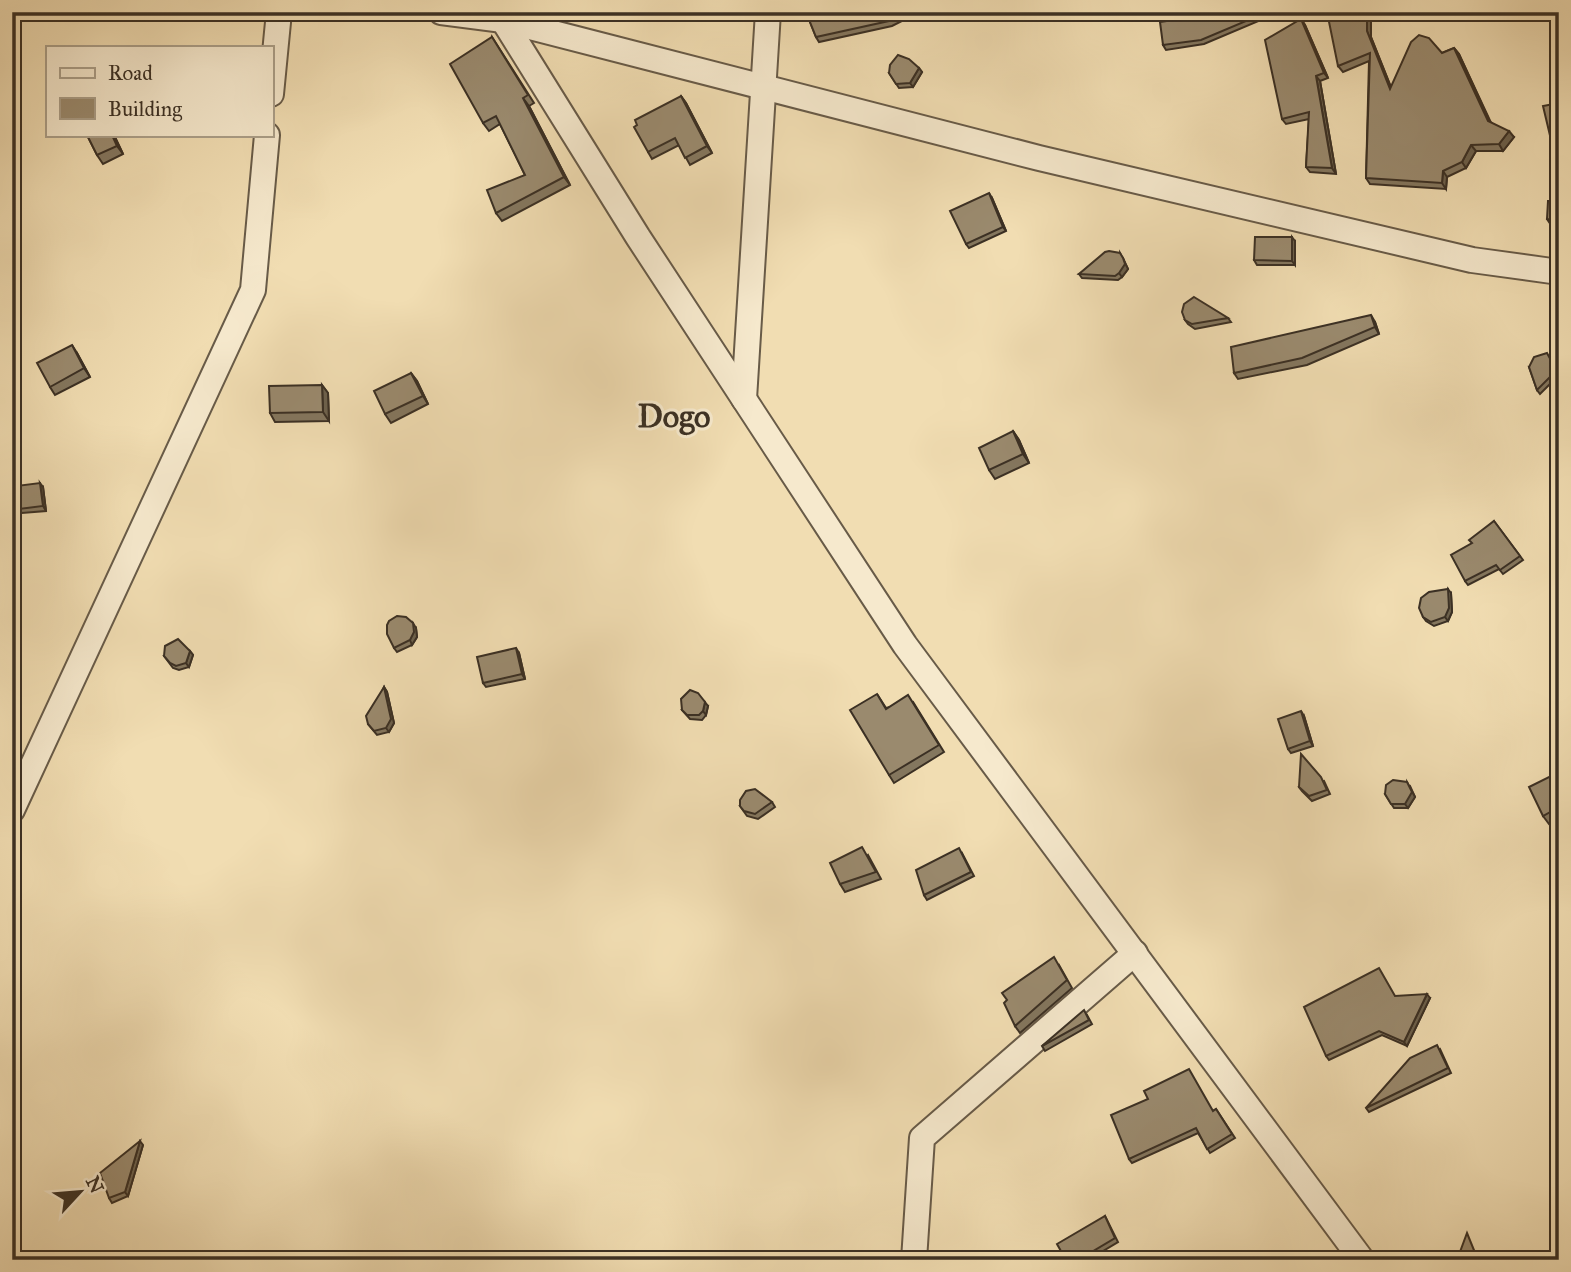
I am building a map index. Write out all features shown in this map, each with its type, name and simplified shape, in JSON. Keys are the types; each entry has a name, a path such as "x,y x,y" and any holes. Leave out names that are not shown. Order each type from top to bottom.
{"street":[{"path":"273,74 279,12"},
{"path":"440,12 500,16 1039,158 1472,260 1559,272"},
{"path":"744,399 768,12"},
{"path":"500,16 638,237 905,645 1362,1260"},
{"path":"12,810 253,290 267,136"},
{"path":"914,1260 922,1138 1135,953"}],"building":[{"path":"806,12 908,12 889,21 816,37"},
{"path":"1227,12 1257,12 1258,16 1201,40 1163,45 1160,22"},
{"path":"1327,12 1365,12 1367,31 1390,89 1411,42 1419,35 1429,38 1442,53 1454,48 1488,121 1509,131 1499,144 1471,145 1462,162 1443,171 1442,183 1366,178 1370,53 1338,66"},
{"path":"1301,19 1324,73 1316,76 1332,168 1306,167 1309,112 1282,119 1265,40"},
{"path":"492,37 528,95 523,98 564,177 496,213 487,190 525,175 496,116 483,123 450,64"},
{"path":"898,55 909,59 919,68 910,83 896,84 889,73 890,65"},
{"path":"681,96 707,146 685,158 675,138 648,152 634,127 637,125 635,120"},
{"path":"1559,103 1559,144 1552,144 1543,106"},
{"path":"88,136 112,136 117,146 97,155"},
{"path":"989,193 1003,227 966,244 950,211"},
{"path":"1548,201 1559,201 1559,220 1547,219"},
{"path":"1255,237 1292,237 1292,261 1254,260"},
{"path":"1105,252 1120,253 1123,258 1125,264 1119,273 1115,276 1079,274"},
{"path":"1194,297 1228,318 1192,324 1185,320 1182,312 1184,304"},
{"path":"1371,315 1375,327 1302,358 1234,373 1231,347"},
{"path":"72,345 84,368 50,387 37,363"},
{"path":"1547,353 1554,366 1553,374 1537,390 1529,367 1534,357"},
{"path":"411,373 423,396 385,414 374,391"},
{"path":"322,385 323,412 270,413 269,386"},
{"path":"1013,431 1023,454 989,470 979,448"},
{"path":"40,483 43,506 19,509 16,486"},
{"path":"1494,521 1520,556 1500,570 1496,565 1465,581 1451,555 1472,543 1469,540"},
{"path":"1448,589 1449,608 1445,617 1431,622 1423,617 1419,608 1421,598 1429,592"},
{"path":"397,616 406,617 413,623 414,632 410,640 394,648 387,634 387,625"},
{"path":"178,639 190,651 186,663 176,666 164,656 165,646"},
{"path":"516,648 522,674 483,683 477,657"},
{"path":"384,687 391,719 386,728 374,731 366,716"},
{"path":"690,690 698,693 705,702 699,715 687,715 682,710 681,699"},
{"path":"877,694 886,709 908,695 939,745 889,775 850,710"},
{"path":"1301,711 1310,741 1288,749 1278,719"},
{"path":"1301,754 1321,777 1327,790 1309,796 1299,787"},
{"path":"1553,775 1559,787 1559,807 1543,816 1529,787"},
{"path":"1393,780 1407,782 1412,792 1405,804 1391,804 1385,794 1386,785"},
{"path":"755,789 772,802 755,814 744,811 740,800 746,791"},
{"path":"862,847 876,872 840,884 830,863"},
{"path":"959,848 971,872 924,895 916,870"},
{"path":"1054,957 1067,980 1015,1026 1002,993"},
{"path":"1379,968 1395,996 1427,994 1404,1042 1379,1031 1326,1056 1304,1007"},
{"path":"1084,1010 1089,1020 1042,1046"},
{"path":"1437,1045 1448,1068 1366,1108 1410,1058"},
{"path":"1189,1069 1213,1111 1216,1109 1232,1134 1207,1149 1196,1128 1129,1159 1111,1115 1148,1099 1144,1091"},
{"path":"140,1141 125,1192 109,1198 100,1173"},
{"path":"1105,1216 1115,1238 1078,1260 1066,1260 1057,1244"},
{"path":"1467,1233 1478,1260 1457,1260"}],"district":[{"name":"Dogo","path":"674,416"}]}
